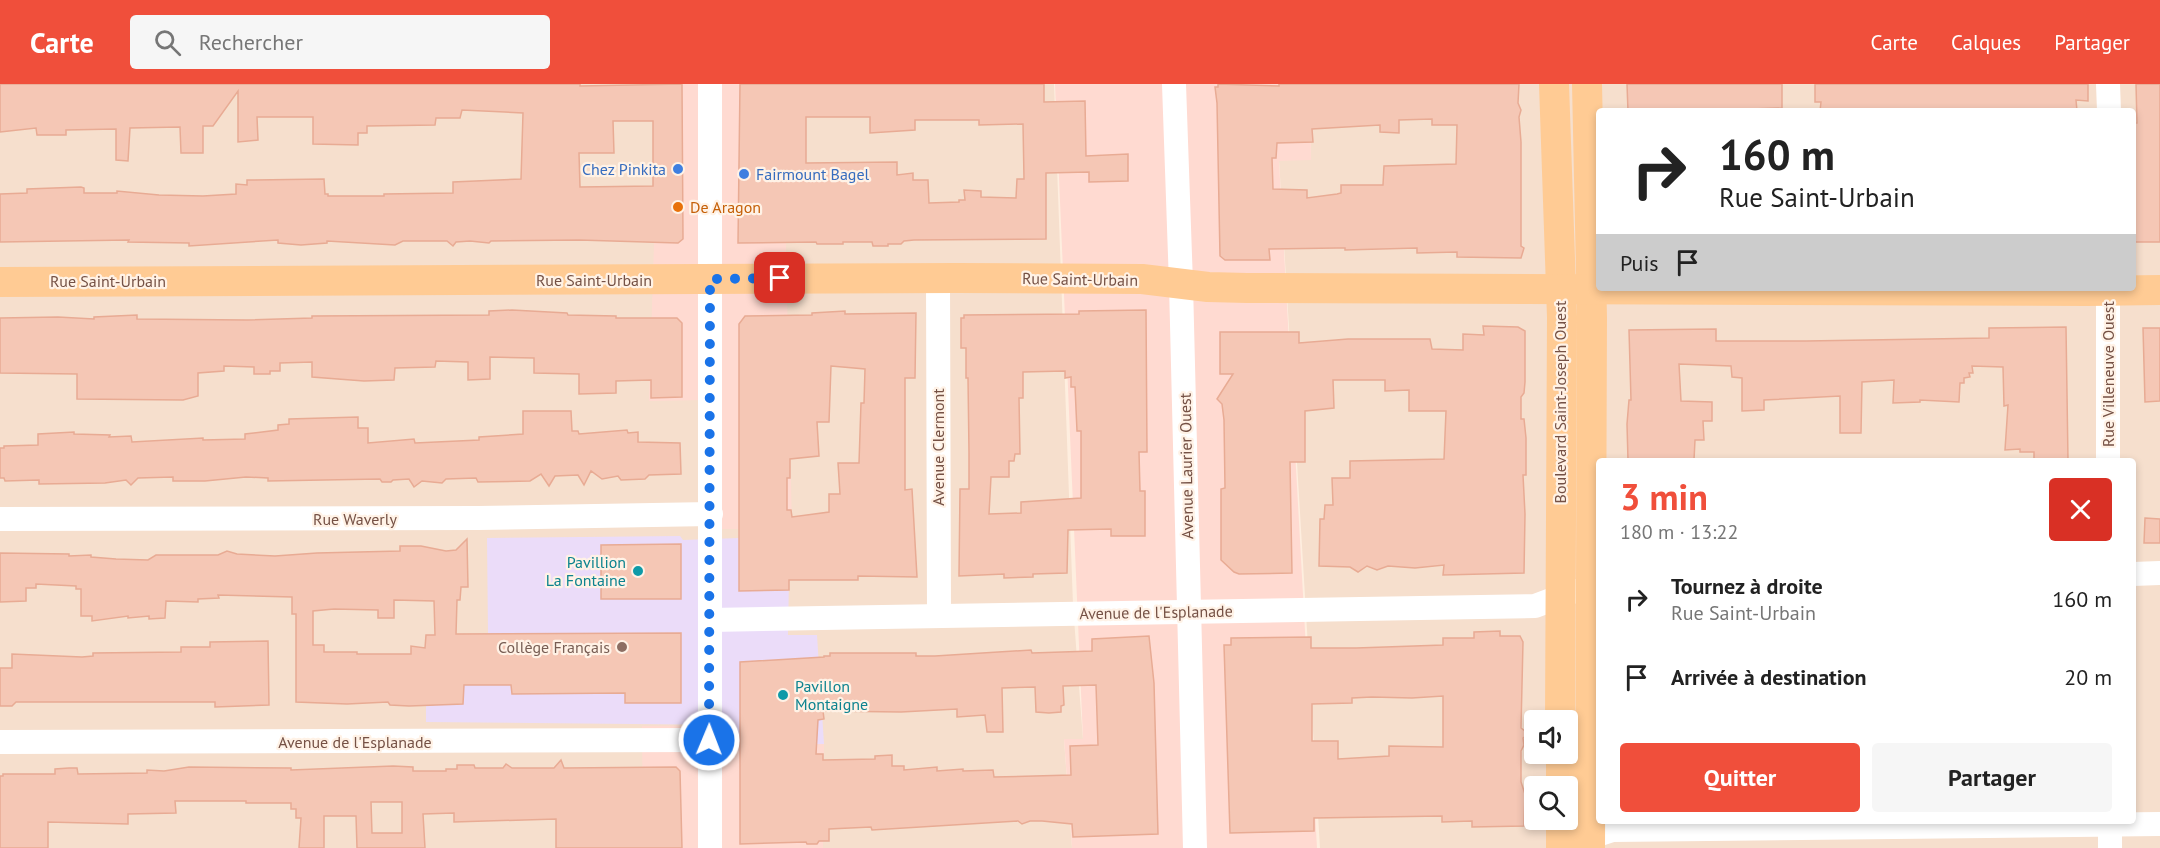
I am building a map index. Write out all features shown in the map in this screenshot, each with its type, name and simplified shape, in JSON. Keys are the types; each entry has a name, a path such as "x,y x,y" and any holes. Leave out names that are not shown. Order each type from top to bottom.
{"main road":[{"name":"Boulevard Saint-Joseph Ouest","path":"1554,84 1562,329 1560,710"},
{"name":"Boulevard Saint-Joseph Ouest","path":"1587,84 1594,586 1590,843"},
{"name":"Rue Saint-Urbain","path":"0,282 938,278 1142,279 1208,287 1247,288 1596,289"},
{"name":"Rue Saint-Urbain","path":"2136,290 2160,290"}],"street":[{"path":"710,84 710,848"},
{"name":"Avenue Laurier Ouest","path":"1174,84 1196,848"},
{"path":"2108,84 2109,108"},
{"name":"Avenue Clermont","path":"938,278 939,615"},
{"name":"Rue Villeneuve Ouest","path":"2108,291 2108,458"},
{"name":"Rue Waverly","path":"0,519 478,518 711,514"},
{"path":"2136,574 2160,573"},
{"name":"Avenue de l'Esplanade","path":"710,620 1535,606 1594,586"},
{"name":"Avenue de l'Esplanade","path":"0,742 709,740"},
{"path":"1559,840 1590,843 1612,830 2110,831 2160,825"}],"shaded area":[{"path":"0,84 1054,84 1073,605 1083,740 1064,740 1072,848 0,848"},
{"path":"653,84 806,84 806,152 784,152 792,529 709,529 707,400 649,401 654,243"},
{"path":"1055,84 1310,84 1311,160 1279,161 1317,848 1072,848 1064,739 1083,739"},
{"path":"1310,84 2160,84 2160,848 1320,848 1279,160 1311,160"},
{"name":"Collège Français","path":"680,536 683,540 739,538 789,577 788,635 817,635 824,744 731,745 730,725 426,722 426,635 488,634 487,538"},
{"path":"731,725 731,745 824,744 823,848 643,848 642,726"}],"building":[{"path":"0,84 580,84 580,86 682,84 683,239 678,243 579,240 491,241 489,243 470,241 456,242 453,246 447,241 403,241 395,245 327,241 327,243 301,245 278,243 278,240 189,246 189,243 128,242 129,240 0,242 0,194 27,193 27,189 81,187 84,188 84,193 117,193 117,191 203,196 236,194 236,184 247,185 247,180 324,179 325,194 328,196 384,196 384,194 453,193 453,182 521,179 523,113 462,110 460,118 436,118 435,125 367,126 367,133 358,133 358,145 313,144 313,117 257,117 258,140 238,142 238,91 213,126 203,126 203,153 181,153 180,127 130,128 128,161 116,160 116,129 66,130 66,135 37,135 36,128 0,132","holes":["613,121 653,121 653,186 580,187 579,153 614,153"]},
{"path":"740,84 1044,84 1044,102 1085,101 1086,156 1128,154 1128,181 1089,182 1089,172 1046,173 1046,239 914,240 904,241 901,244 888,244 888,246 873,246 872,242 738,243","holes":["806,117 870,117 870,133 915,130 915,120 979,120 979,125 1023,124 1024,179 1017,179 1016,198 981,197 981,191 964,190 965,200 929,203 928,180 913,180 913,173 897,175 897,162 806,163"]},
{"path":"1218,84 1279,86 1279,84 1519,84 1521,246 1524,248 1521,258 1457,257 1457,252 1417,253 1417,248 1345,250 1345,248 1337,248 1269,249 1270,260 1225,260 1220,256 1215,87 1218,87","holes":["1432,119 1432,125 1457,125 1456,164 1384,166 1383,185 1341,185 1341,193 1337,194 1307,198 1307,190 1273,189 1272,158 1276,158 1277,143 1313,142 1312,129 1380,125 1380,132 1399,133 1399,120"]},
{"path":"1627,84 1782,84 1782,108 1628,108"},
{"path":"1815,84 2088,84 2088,101 2076,100 2077,108 1820,108 1821,102 1815,102"},
{"path":"2136,84 2160,84 2160,242 2136,242"},
{"path":"512,310 616,316 616,318 677,318 682,323 682,397 651,398 651,380 616,381 616,393 579,394 579,374 534,373 534,358 490,357 490,379 468,380 468,362 436,361 435,367 395,368 394,380 364,381 312,377 312,362 280,363 280,371 270,371 270,374 254,374 254,367 224,366 224,371 198,373 198,396 183,400 77,399 77,374 0,373 0,318 94,319 94,317 137,315 137,319 247,320 312,318 312,316 489,315 489,311"},
{"path":"1146,310 1147,452 1139,452 1140,491 1145,491 1145,536 1111,536 1111,529 1068,530 1067,573 1004,578 1004,574 959,576 960,489 969,489 968,378 966,378 966,348 961,348 961,318 964,318 964,315 1079,314 1079,311","holes":["1065,371 1065,378 1071,377 1071,387 1075,387 1077,431 1081,431 1081,498 1021,502 1021,513 989,514 991,477 1009,477 1009,461 1014,461 1015,454 1020,454 1019,398 1023,398 1023,372"]},
{"path":"845,311 845,314 916,313 915,378 905,378 905,490 912,489 917,577 858,576 858,580 789,580 789,590 739,591 739,324 745,316 812,315 812,313","holes":["831,366 865,369 864,403 861,403 859,463 838,463 840,494 829,494 829,512 792,517 791,510 787,510 787,478 790,478 790,459 819,456 817,422 829,422"]},
{"path":"1483,326 1518,327 1525,331 1525,382 1524,393 1521,397 1521,419 1524,419 1526,438 1526,475 1523,475 1524,573 1443,575 1444,565 1415,568 1388,566 1377,570 1367,566 1358,572 1350,567 1319,566 1320,519 1324,519 1325,505 1333,505 1332,478 1350,478 1350,461 1444,459 1446,411 1409,411 1409,390 1385,391 1385,380 1333,380 1334,408 1305,411 1305,462 1290,462 1292,573 1239,574 1221,560 1221,489 1225,488 1224,420 1222,404 1217,399 1233,374 1220,374 1220,332 1299,332 1299,343 1348,339 1430,339 1432,349 1463,350 1463,334 1484,335"},
{"path":"2066,327 2068,458 2034,458 2034,452 2020,452 2020,449 2005,450 2008,405 2004,406 2003,367 1972,366 1973,373 1969,373 1970,377 1964,378 1964,383 1960,383 1959,402 1920,400 1920,402 1893,403 1894,380 1862,382 1861,433 1840,433 1840,396 1764,400 1764,410 1742,411 1742,378 1732,377 1731,366 1679,364 1681,401 1712,402 1712,421 1703,421 1704,440 1695,440 1694,458 1628,458 1627,424 1629,400 1631,400 1629,330 1716,329 1716,341 1806,341 1989,338 1989,328"},
{"path":"2143,328 2160,328 2160,401 2145,402"},
{"path":"523,411 571,411 572,431 578,431 579,434 627,430 628,433 638,432 638,442 680,443 681,474 649,475 645,479 621,480 618,476 602,479 591,471 584,485 578,475 555,476 549,486 541,474 530,481 478,482 476,478 446,479 442,483 422,481 414,487 409,479 391,482 382,482 380,479 268,481 268,478 246,477 173,481 173,477 138,478 131,485 126,480 105,483 39,484 39,480 5,481 4,478 0,478 0,448 38,445 38,434 74,432 74,434 110,435 109,437 131,436 132,442 203,438 203,440 245,439 245,434 278,430 278,425 289,424 289,419 358,417 358,428 368,428 368,443 414,439 415,443 479,440 479,437 523,434"},
{"path":"2145,518 2160,519 2160,543 2144,543"},
{"path":"467,539 468,587 461,587 460,600 457,600 456,634 681,633 681,703 625,703 625,693 512,694 511,685 464,685 463,704 409,706 390,705 388,702 347,704 296,702 296,614 292,614 292,597 218,595 219,598 198,599 198,602 166,601 165,618 149,619 149,616 128,618 128,616 92,621 92,616 81,616 81,589 76,589 76,586 36,584 36,588 26,588 26,601 0,602 0,553 91,555 91,557 148,560 156,555 218,555 227,551 237,554 275,556 400,551 400,546 456,550","holes":["394,600 434,601 435,635 426,635 425,648 411,646 411,654 324,652 324,645 313,645 313,611 378,610 378,618 394,618"]},
{"name":"Pavillion La Fontaine","path":"681,544 681,599 601,599 601,545"},
{"path":"1500,631 1500,636 1520,636 1523,642 1521,728 1524,730 1524,745 1521,751 1521,782 1524,791 1524,826 1472,827 1472,821 1442,822 1442,816 1314,818 1314,831 1230,833 1224,645 1231,645 1231,638 1311,637 1311,648 1356,648 1443,645 1443,638 1474,638 1474,632","holes":["1443,696 1443,747 1389,746 1389,756 1338,759 1338,741 1312,741 1312,704 1352,703 1352,698"]},
{"path":"1149,636 1154,683 1158,834 1073,837 1072,824 1030,821 1022,824 1018,821 872,830 871,827 829,829 829,841 819,841 817,844 806,842 740,844 740,662 824,657 830,656 830,653 916,653 916,656 935,656 1031,650 1032,653 1092,651 1092,639","holes":["1096,685 1098,745 1070,746 1071,775 994,777 993,770 937,771 937,767 904,770 904,766 892,766 892,755 875,756 875,759 823,760 823,754 816,754 818,720 824,719 823,711 901,712 957,709 957,717 985,715 987,732 1003,732 1002,688 1035,687 1036,712 1049,713 1061,712 1061,706 1064,705 1063,686"]},
{"path":"268,641 269,705 215,707 215,702 16,702 12,706 0,706 0,668 12,668 12,654 82,657 93,656 93,653 181,652 181,647 210,647 210,642"},
{"path":"561,760 564,768 676,767 680,771 682,848 556,848 556,819 454,822 454,813 423,814 425,848 357,848 356,816 324,816 324,848 299,848 301,818 296,818 296,809 291,809 291,803 175,801 176,813 128,814 128,824 48,822 48,848 0,848 0,776 3,774 55,774 55,769 69,768 77,768 78,774 147,773 147,770 164,771 189,767 291,768 291,770 393,766 413,767 413,771 446,771 446,769 457,769 457,765 474,765 475,768 503,768 506,764 512,768 554,768","holes":["371,802 402,802 402,833 372,833"]}],"place":[{"name":"Chez Pinkita","path":"678,169"},
{"name":"Fairmount Bagel","path":"744,174"},
{"name":"De Aragon","path":"678,207"},
{"name":"Pavillion La Fontaine","path":"638,571"},
{"name":"Collège Français","path":"622,647"},
{"name":"Pavillon Montaigne","path":"783,695"}],"route":[{"path":"709,740 710,279 780,278"}]}
